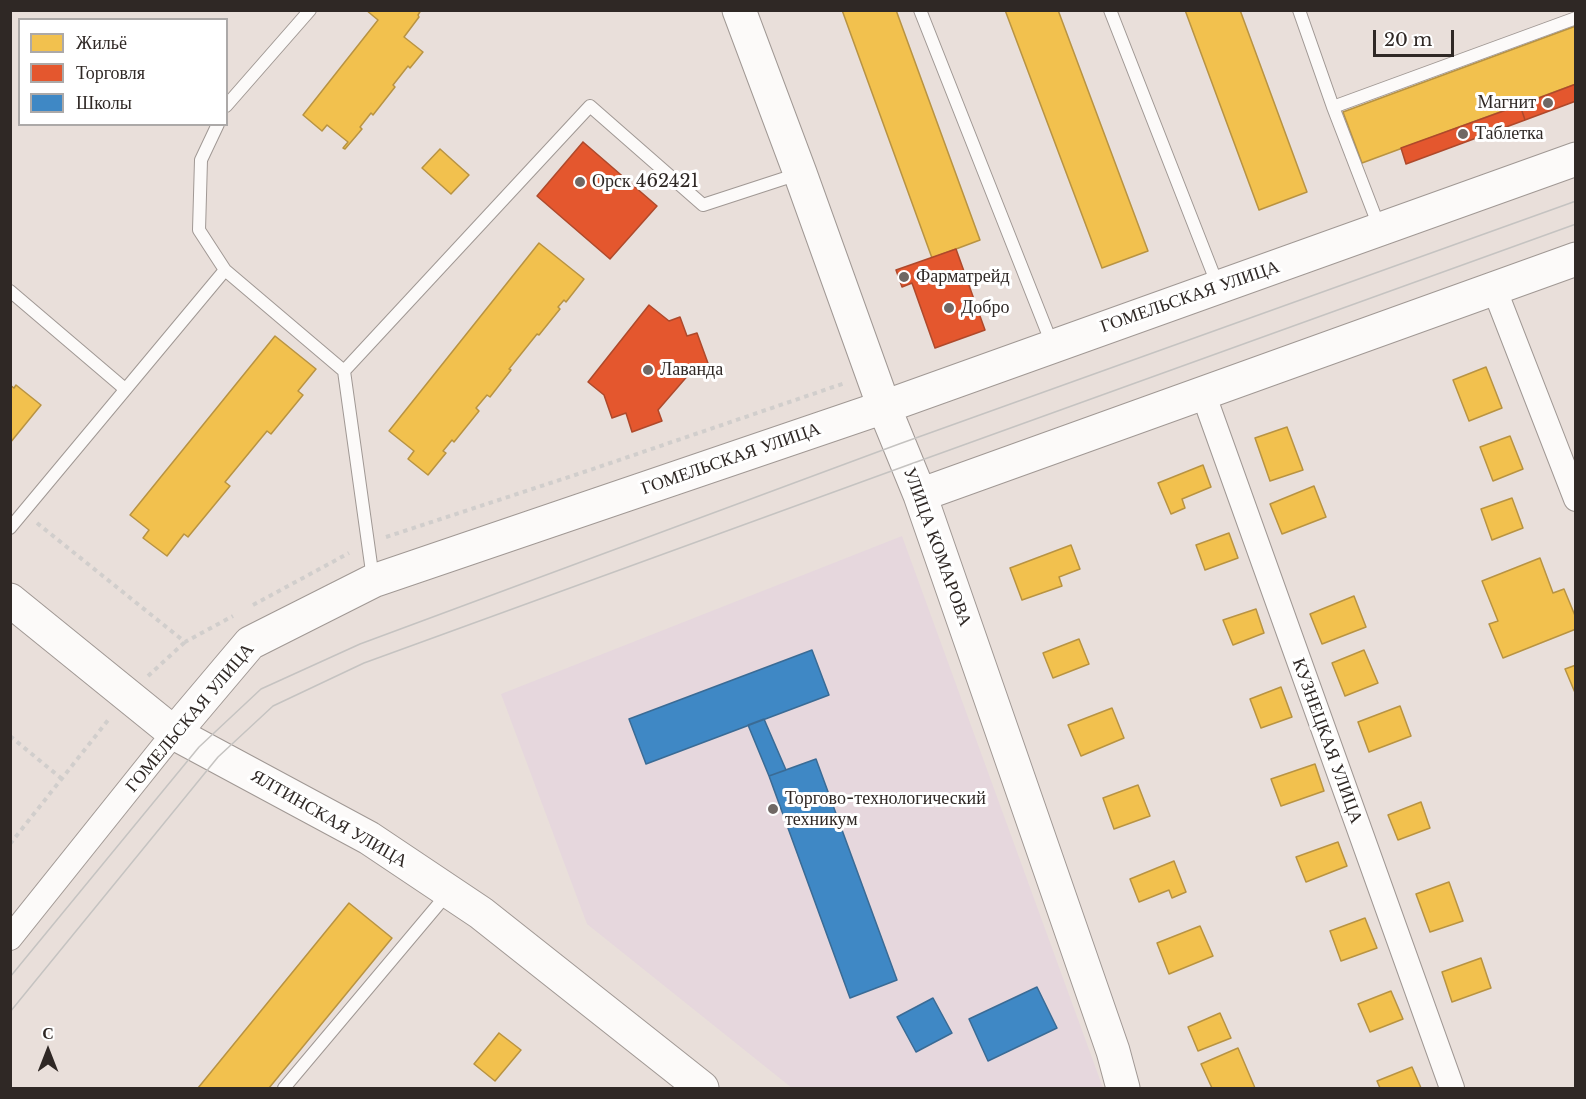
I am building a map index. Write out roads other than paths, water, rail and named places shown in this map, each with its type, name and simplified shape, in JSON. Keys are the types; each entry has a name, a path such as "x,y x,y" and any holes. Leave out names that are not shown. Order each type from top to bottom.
{"street":[{"name":"УЛИЦА КОМАРОВА","path":"739,10 884,407 920,495 1105,1029 1123,1089"},
{"name":"ГОМЕЛЬСКАЯ УЛИЦА","path":"10,938 174,733 250,644 373,581 884,407 1575,159"},
{"path":"920,495 1575,259"},
{"path":"1494,288 1575,499"},
{"name":"КУЗНЕЦКАЯ УЛИЦА","path":"1203,393 1452,1089"},
{"name":"ЯЛТИНСКАЯ УЛИЦА","path":"10,600 174,733 369,838 481,913 702,1089"}],"lane":[{"path":"228,104 310,10"},
{"path":"920,10 1053,345"},
{"path":"1110,10 1218,288"},
{"path":"1299,10 1380,230"},
{"path":"1333,107 1575,18"},
{"path":"344,371 590,106 704,205 800,173"},
{"path":"217,126 201,160 199,230 225,270 344,371 373,581"},
{"path":"10,528 225,270"},
{"path":"10,291 125,389"},
{"path":"284,1089 449,892"}],"tram line":[{"path":"10,977 199,747 261,689 360,644 899,444 1576,201"},
{"path":"10,1012 218,757 273,706 364,663 1576,224"}],"place":[{"name":"Магнит","path":"1548,103"},
{"name":"Таблетка","path":"1463,134"},
{"name":"Орск 462421","path":"580,182"},
{"name":"Фарматрейд","path":"904,277"},
{"name":"Добро","path":"949,308"},
{"name":"Лаванда","path":"648,370"},
{"name":"Торгово-технологический техникум","path":"773,809"}]}
